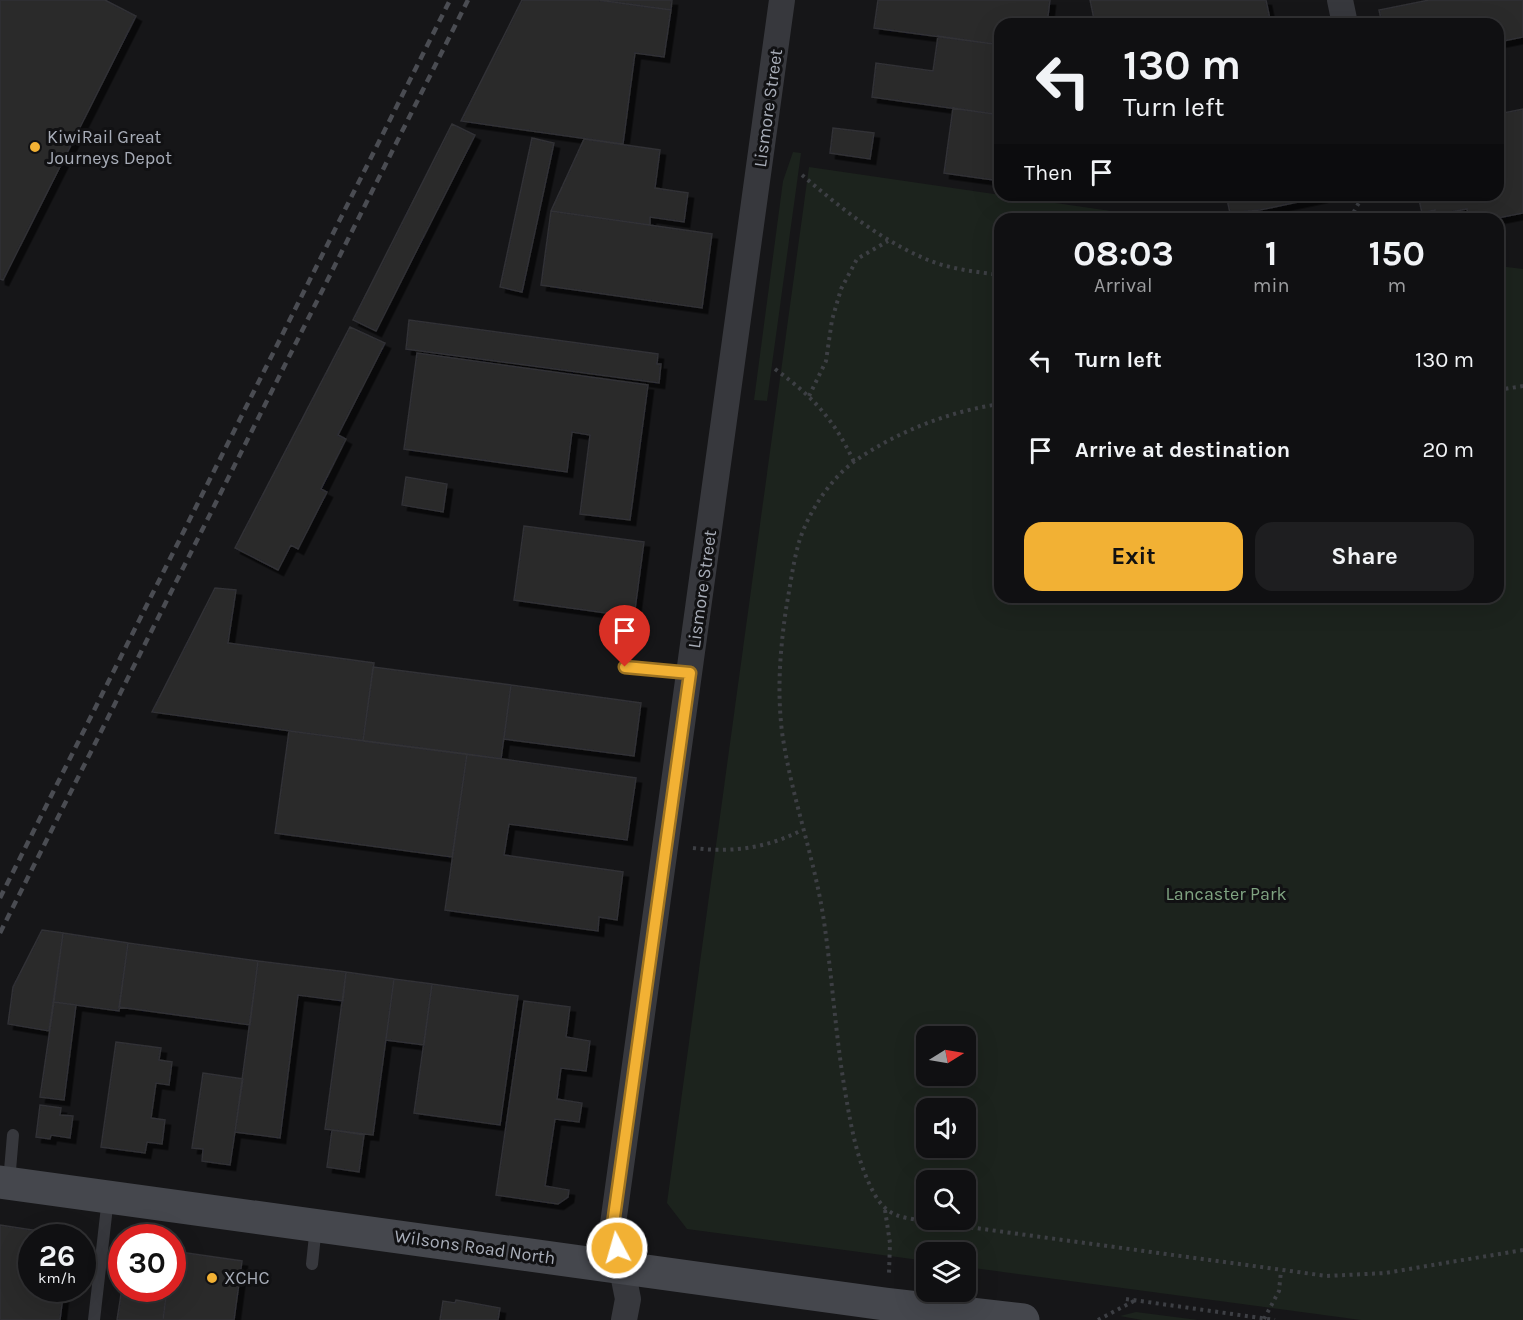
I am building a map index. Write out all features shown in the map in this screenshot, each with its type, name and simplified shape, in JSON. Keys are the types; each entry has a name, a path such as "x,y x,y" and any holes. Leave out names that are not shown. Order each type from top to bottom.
{"street":[{"name":"Lismore Street","path":"624,1320 628,1299 613,1224 782,0"},
{"path":"1340,0 1344,18"},
{"name":"Wilsons Road North","path":"5,1183 885,1304 1023,1320"}],"lane":[{"path":"625,667 690,673"},
{"path":"5,1183 14,1135"},
{"path":"94,1320 108,1197"},
{"path":"312,1264 316,1225"}],"path":[{"path":"801,175 852,217 888,241 930,261 994,274"},
{"path":"808,396 826,361 832,320 841,289 857,259 888,241"},
{"path":"994,336 994,369"},
{"path":"775,369 808,396 833,422 854,462"},
{"path":"1504,389 1523,386"},
{"path":"890,1243 885,1210 867,1176 851,1128 841,1066 823,913 789,772 778,692 784,624 800,541 812,514 825,493 854,462 892,440 935,421 960,412 994,405"},
{"path":"667,845 703,850 748,849 787,838 802,830"},
{"path":"885,1210 896,1216 924,1221 1281,1272 1327,1276 1385,1273 1523,1251"},
{"path":"1264,1319 1279,1291 1281,1272"},
{"path":"1126,1299 1275,1320"},
{"path":"1098,1320 1134,1301"}],"green space":[{"path":"793,152 801,153 767,401 754,400 783,181"},
{"name":"Lancaster Park","path":"809,167 994,194 994,201 1042,201 1125,213 994,213 994,603 1504,603 1504,267 1523,269 1523,1320 1361,1320 976,1268 976,1242 916,1242 916,1260 687,1229 667,1203"},
{"path":"1136,1312 1198,1320 1142,1320 1120,1316"}],"building":[{"name":"KiwiRail Great Journeys Depot","path":"0,0 105,0 136,16 3,280 0,279"},
{"path":"522,0 598,0 671,10 664,57 635,53 623,144 461,121"},
{"path":"598,0 672,0 671,10"},
{"path":"878,0 1050,0 1048,18 994,18 994,44 874,28"},
{"path":"1090,0 1266,0 1270,18 1094,18"},
{"path":"1429,0 1523,0 1523,37 1504,41 1504,18 1381,18 1379,10"},
{"path":"938,36 994,44 994,114 872,97 876,63 933,71"},
{"path":"953,108 994,114 994,180 944,173"},
{"path":"1523,109 1523,213 1504,217 1504,213 1468,213 1467,209 1446,213 1436,213 1435,210 1422,213 1419,201 1504,201 1504,113"},
{"path":"452,124 475,135 376,331 353,320"},
{"path":"833,128 874,133 870,159 830,153"},
{"path":"532,138 554,143 522,292 500,287"},
{"path":"584,139 660,150 655,188 688,193 684,222 650,217 650,225 551,211"},
{"path":"1227,201 1303,201 1260,210 1230,213"},
{"path":"551,211 712,234 702,308 541,285"},
{"path":"409,320 658,354 657,364 661,364 659,383 406,349"},
{"path":"350,327 385,343 338,435 346,439 321,489 327,492 298,549 291,545 278,570 235,548"},
{"path":"417,353 648,385 630,520 580,514 590,435 572,432 567,472 404,449"},
{"path":"406,477 447,484 443,512 402,505"},
{"path":"524,526 644,542 634,617 514,600"},
{"path":"215,588 236,590 228,643 374,663 363,741 152,712"},
{"path":"373,667 511,685 501,759 363,741"},
{"path":"511,685 641,703 634,756 504,739"},
{"path":"289,731 467,754 452,857 275,833"},
{"path":"467,754 636,778 627,840 509,824 504,855 623,872 617,920 599,917 598,931 445,910"},
{"path":"42,930 63,933 49,1031 8,1024 13,987"},
{"path":"63,933 128,943 119,1011 54,1002"},
{"path":"128,943 258,961 250,1025 119,1007"},
{"path":"258,961 346,972 343,1001 298,995 280,1138 235,1132"},
{"path":"346,972 394,979 373,1135 325,1129"},
{"path":"394,979 432,984 424,1045 386,1040"},
{"path":"432,984 518,996 500,1125 414,1113"},
{"path":"524,1001 570,1007 566,1037 590,1041 586,1071 561,1068 557,1099 582,1103 579,1122 555,1119 545,1186 569,1190 568,1197 558,1204 496,1195"},
{"path":"54,1002 76,1005 64,1100 40,1097"},
{"path":"116,1042 161,1048 159,1060 172,1062 169,1085 156,1083 151,1118 165,1120 162,1144 147,1142 145,1153 101,1147"},
{"path":"203,1073 243,1079 230,1165 202,1161 203,1149 192,1148"},
{"path":"40,1105 61,1108 60,1115 73,1116 70,1138 51,1135 50,1139 36,1137"},
{"path":"332,1130 364,1135 359,1172 327,1167"},
{"path":"0,1225 18,1228 18,1302 62,1302 60,1320 0,1320"},
{"path":"186,1253 242,1261 234,1320 163,1320 165,1302 186,1302"},
{"path":"456,1300 500,1308 498,1320 440,1320 443,1301 455,1303"},
{"path":"120,1302 165,1302 163,1320 117,1320"}],"railway":[{"path":"0,898 450,0"},
{"path":"0,933 468,0"}],"place":[{"name":"KiwiRail Great Journeys Depot","path":"35,147"},
{"name":"XCHC","path":"212,1278"}],"route":[{"path":"617,1248 613,1224 690,673 625,667"}]}
